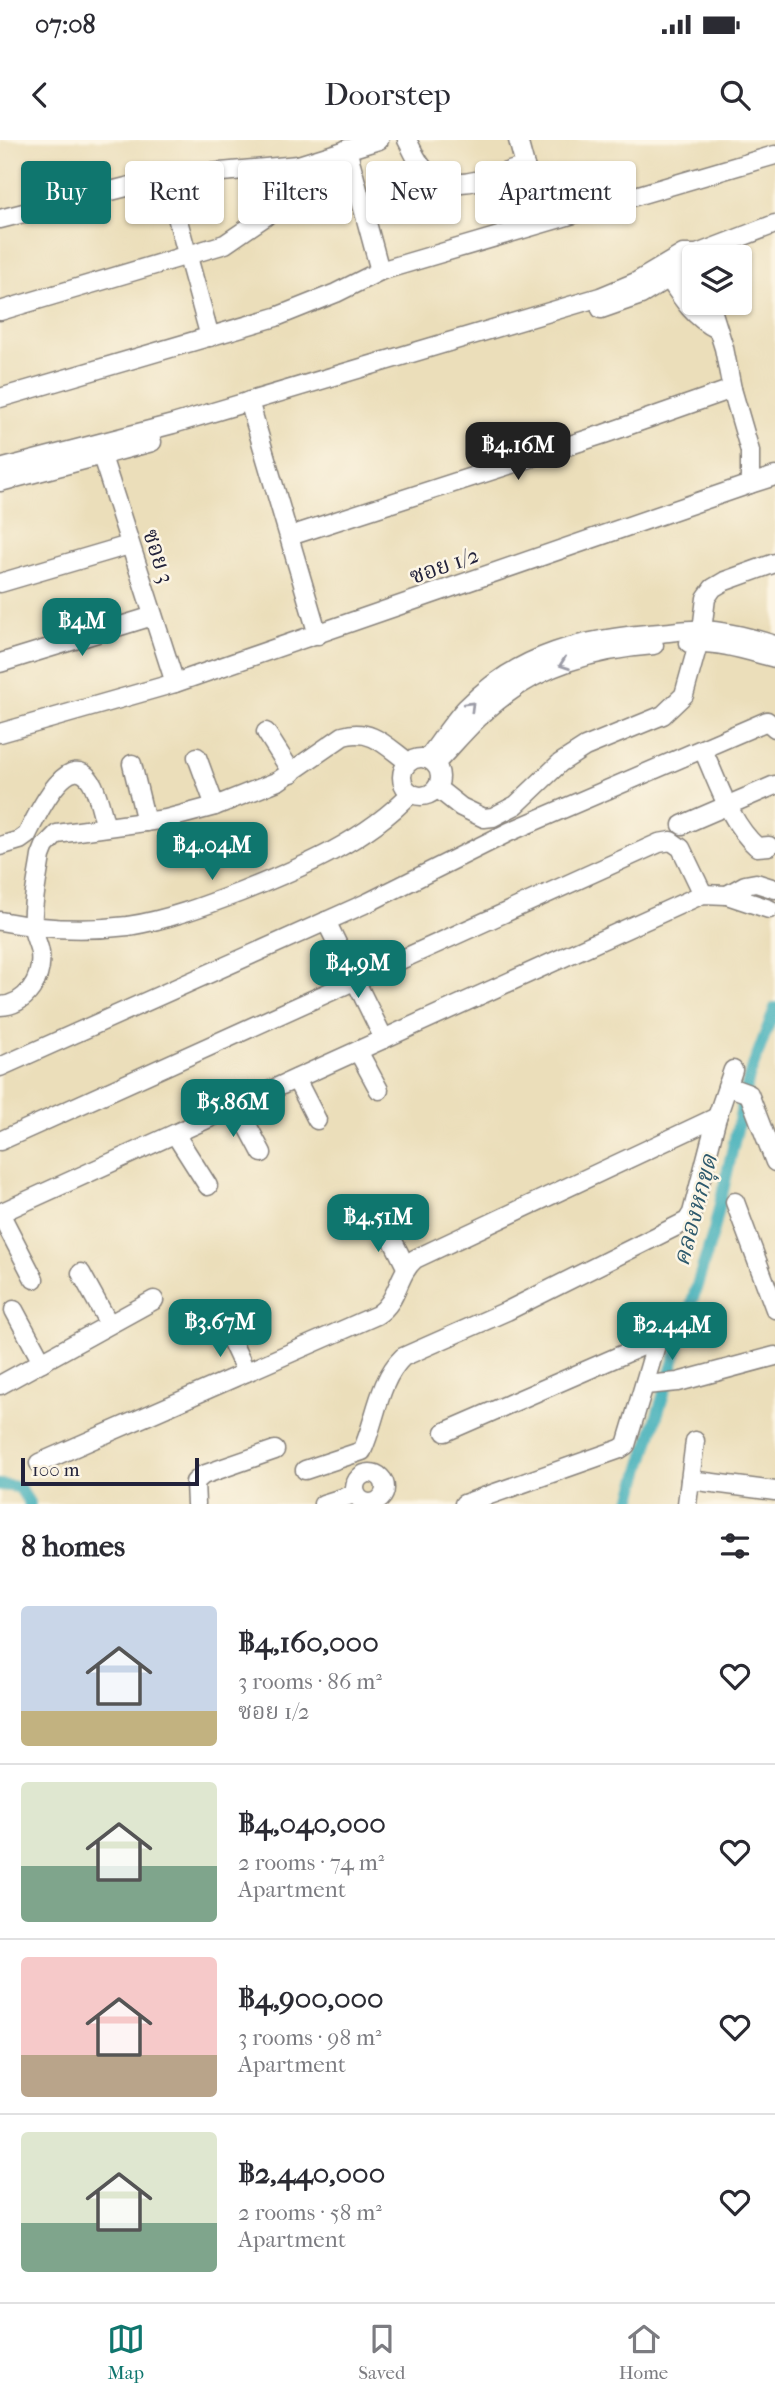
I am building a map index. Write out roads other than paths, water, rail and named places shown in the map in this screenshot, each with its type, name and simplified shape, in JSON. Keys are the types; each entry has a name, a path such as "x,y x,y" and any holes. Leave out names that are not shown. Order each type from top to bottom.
{"street":[{"path":"310,161 379,140"},
{"path":"407,140 417,160 428,173 442,182 456,184 475,179"},
{"path":"518,140 524,161"},
{"path":"348,149 380,271"},
{"path":"636,195 775,155"},
{"path":"0,219 125,187"},
{"path":"180,224 211,337"},
{"path":"0,311 225,244 254,224"},
{"path":"0,398 211,337 305,306 380,271 533,224"},
{"path":"725,245 775,224"},
{"path":"0,482 251,406 623,302 641,295 682,264"},
{"path":"696,315 718,329"},
{"path":"714,315 750,451 750,484"},
{"path":"290,536 604,434 732,389"},
{"path":"251,406 318,635"},
{"path":"0,470 100,450"},
{"name":"ซอย 3","path":"100,450 175,683"},
{"name":"ซอย 1/2","path":"0,733 175,683 775,477"},
{"path":"0,583 129,545"},
{"path":"437,788 461,807 484,818 503,814 560,763 585,747 663,715 684,695 701,636 706,598 713,588 724,581 775,563"},
{"path":"0,663 153,616"},
{"path":"701,636 775,658"},
{"path":"431,761 517,678 561,664 601,646 701,636 746,636 775,645"},
{"path":"0,1067 327,921 509,832 767,721 775,728"},
{"path":"267,732 292,773"},
{"path":"0,1006 17,1003 37,979 41,957 33,928 41,856 50,839 57,834 166,819 215,806 278,781 343,736 363,733 372,736 408,762"},
{"path":"703,750 728,805 747,838 757,848 769,846"},
{"path":"197,757 215,806"},
{"path":"417,758 431,761 439,771 437,788 425,796 411,793 402,779 403,770 408,762 417,758"},
{"path":"132,764 146,821"},
{"path":"0,846 27,835 53,787 62,777 74,773 84,774 92,784 106,827"},
{"path":"682,825 775,785"},
{"path":"0,921 33,928 126,926 198,908 319,859 381,821 411,793"},
{"path":"0,1141 659,843 671,841 681,848 703,894"},
{"path":"727,895 745,885 770,883"},
{"path":"34,1279 0,1213 703,894 727,895 769,909"},
{"path":"327,921 384,1039"},
{"path":"358,1051 379,1090"},
{"path":"296,1079 317,1120"},
{"path":"305,1470 362,1451 388,1378 403,1357 508,1311 687,1221 692,1213 717,1117 736,1085 775,1162"},
{"path":"237,1106 262,1153"},
{"path":"39,1462 388,1308 406,1267 415,1259 717,1117"},
{"path":"175,1134 208,1186"},
{"path":"735,1202 775,1309"},
{"path":"385,1225 406,1267"},
{"path":"81,1273 109,1324"},
{"path":"0,1385 154,1300"},
{"path":"14,1310 42,1362"},
{"path":"219,1329 231,1340 246,1372"},
{"path":"445,1432 651,1343 657,1347 650,1386 626,1445 464,1504"},
{"path":"650,1386 678,1382 775,1356"},
{"path":"687,1504 695,1441"},
{"path":"197,1504 195,1482 203,1475 275,1450"},
{"path":"372,1473 384,1482 385,1490 376,1503 360,1500 355,1494 357,1479 364,1474 372,1473"},
{"path":"690,1480 775,1491"},
{"path":"323,1504 355,1494"}],"waterway":[{"name":"คลองหกขุด","path":"630,1504 714,1230 749,1077 775,1008"},
{"path":"0,1485 19,1487 30,1504"}]}
